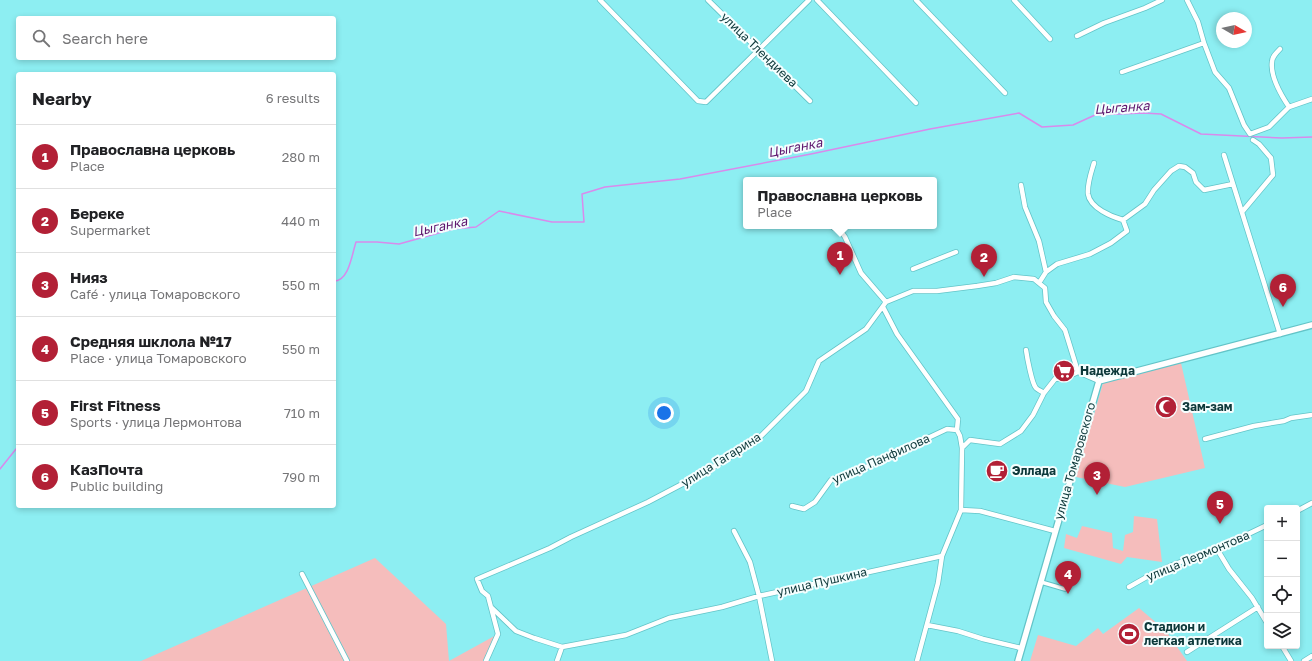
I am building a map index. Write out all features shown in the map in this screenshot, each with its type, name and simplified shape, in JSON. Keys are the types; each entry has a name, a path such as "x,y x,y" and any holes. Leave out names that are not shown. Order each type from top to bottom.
{"street":[{"path":"600,0 698,101 706,102 809,0"},
{"name":"улица Тлендиева","path":"708,0 810,100"},
{"path":"817,0 916,103"},
{"path":"916,0 1005,93"},
{"path":"1014,0 1050,39"},
{"path":"1077,36 1104,23 1162,0"},
{"path":"1188,0 1198,22 1215,72 1229,88 1244,125 1250,134 1269,127 1289,107 1312,99"},
{"path":"1122,72 1204,43"},
{"path":"1280,49 1275,54 1272,62 1272,71 1283,98 1289,107"},
{"path":"1242,212 1273,175 1271,158 1259,144 1253,140"},
{"path":"1224,155 1280,334"},
{"path":"1094,163 1089,180 1088,196 1096,206 1110,216 1123,220"},
{"path":"1123,220 1145,204 1154,190 1171,171 1179,166 1185,167 1193,173 1196,182 1204,190 1233,184"},
{"path":"1021,185 1025,207 1039,241 1046,272"},
{"path":"1039,283 1046,272 1057,264 1090,254 1111,243 1126,231 1123,220"},
{"path":"837,229 840,230 845,237 861,273 886,302 913,291 937,291 977,286 996,283 1014,277 1034,279 1044,288 1046,302 1054,316 1065,330 1078,372"},
{"path":"913,269 956,252"},
{"name":"улица Гагарина","path":"490,606 488,596 482,591 477,580 648,502 707,471 756,441 806,391 819,361 833,350 866,329 886,302"},
{"path":"883,307 897,334 958,419 957,430 960,436 962,448 961,510 942,556 938,583 917,661"},
{"path":"960,436 970,440 1000,444 1021,431 1033,415 1044,393 1055,379 1065,378 1078,372 1099,381 1312,325"},
{"path":"1026,350 1032,380 1036,388 1044,393"},
{"name":"улица Томаровского","path":"1018,661 1099,381"},
{"path":"1205,439 1254,426 1312,415"},
{"name":"улица Панфилова","path":"792,506 804,509 815,502 831,480 862,469 947,429 957,430"},
{"path":"962,448 970,440"},
{"path":"1300,509 1312,503"},
{"path":"961,510 980,511 1055,531"},
{"name":"улица Лермонтова","path":"1129,587 1152,574 1217,549 1264,526"},
{"path":"734,531 750,562 759,596 772,661"},
{"path":"1217,549 1229,569 1252,598 1264,617"},
{"name":"улица Пушкина","path":"490,606 516,631 562,647 626,635 669,618 722,607 759,596 942,556"},
{"path":"302,574 347,661"},
{"path":"1041,582 1065,589"},
{"path":"486,661 498,634 490,606"},
{"path":"1187,652 1258,607"},
{"path":"927,625 958,631 983,639 1021,648"},
{"path":"557,661 562,647"},
{"path":"1284,649 1291,661"},
{"path":"1304,661 1312,656"}],"shaded area":[{"path":"1181,363 1205,468 1125,487 1076,477 1103,383"},
{"path":"1134,516 1157,519 1162,562 1127,557 1121,564 1064,548 1066,534 1077,538 1082,526 1112,533 1113,548 1123,551 1125,535 1133,532"},
{"path":"375,558 446,624 449,661 141,661"},
{"name":"Стадион и легкая атлетика","path":"1139,608 1166,631 1187,661 1030,661 1038,635 1076,646 1098,628 1103,634"},
{"path":"498,634 486,661 449,661"}],"waterway":[{"name":"Цыганка","path":"336,281 343,277 346,272 356,242 399,244 453,229 476,227 499,211 552,222 584,222 582,194 605,187 680,179 930,129 1019,113 1042,127 1073,125 1095,115 1143,113 1161,114 1201,134 1282,138 1312,137"},
{"name":"Цыганка","path":"0,469 16,449"}],"place":[{"name":"Православна церковь","path":"840,275"},
{"name":"Береке","path":"984,277"},
{"name":"КазПочта","path":"1283,307"},
{"name":"Надежда","path":"1064,371"},
{"name":"Зам-зам","path":"1166,407"},
{"name":"Эллада","path":"997,471"},
{"name":"Нияз","path":"1097,495"},
{"name":"First Fitness","path":"1220,524"},
{"name":"Средняя шклола №17","path":"1068,594"},
{"name":"Стадион и легкая атлетика","path":"1129,634"}]}
